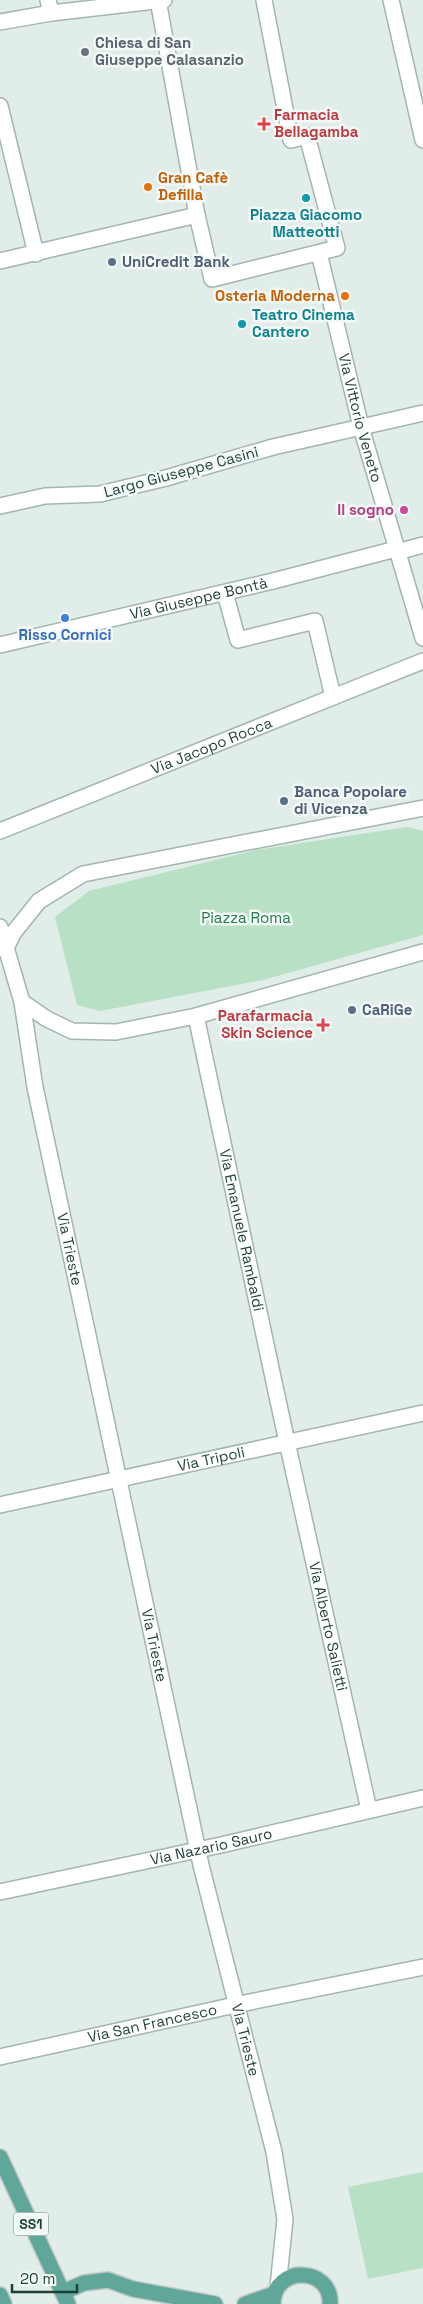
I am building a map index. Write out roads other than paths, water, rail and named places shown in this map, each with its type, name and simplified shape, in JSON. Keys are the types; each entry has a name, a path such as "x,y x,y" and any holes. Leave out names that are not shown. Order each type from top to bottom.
{"main road":[{"name":"SS1","path":"0,2157 65,2298"},
{"path":"245,2304 275,2295 284,2280 302,2274 319,2281 329,2298 344,2304"},
{"path":"65,2298 84,2283 108,2280 133,2289 215,2304"},
{"path":"0,2295 4,2304"}],"street":[{"path":"0,22 50,7 160,0 197,215 212,279 337,248 307,136 291,140 264,0"},
{"path":"392,0 423,140"},
{"path":"0,106 5,142 36,254"},
{"path":"0,261 197,215"},
{"name":"Via Vittorio Veneto","path":"319,253 361,427 423,638"},
{"name":"Largo Giuseppe Casini","path":"0,506 45,496 100,494 166,478 273,447 423,412"},
{"name":"Via Giuseppe Bontà","path":"0,645 423,545"},
{"path":"225,593 238,640 315,621 333,697"},
{"name":"Via Jacopo Rocca","path":"0,831 175,759 423,661"},
{"path":"5,950 18,926 39,901 83,874 423,808"},
{"path":"0,927 5,950 6,973 22,1002 46,1019 72,1030 116,1032 196,1016 423,952"},
{"name":"Via Trieste","path":"22,1002 35,1087 198,1849 235,2005 274,2152 285,2219 275,2295"},
{"name":"Via Emanuele Rambaldi","path":"196,1016 287,1442"},
{"name":"Via Tripoli","path":"0,1505 423,1413"},
{"name":"Via Alberto Salietti","path":"287,1442 369,1810"},
{"name":"Via Nazario Sauro","path":"0,1892 423,1798"},
{"name":"Via San Francesco","path":"0,2057 235,2005 423,1967"}],"place":[{"name":"Chiesa di San Giuseppe Calasanzio","path":"85,52"},
{"name":"Farmacia Bellagamba","path":"264,124"},
{"name":"Gran Cafè Defilla","path":"148,187"},
{"name":"Piazza Giacomo Matteotti","path":"306,198"},
{"name":"UniCredit Bank","path":"112,262"},
{"name":"Osteria Moderna","path":"345,296"},
{"name":"Teatro Cinema Cantero","path":"242,324"},
{"name":"Il sogno","path":"404,510"},
{"name":"Risso Cornici","path":"65,618"},
{"name":"Banca Popolare di Vicenza","path":"284,801"},
{"name":"CaRiGe","path":"352,1010"},
{"name":"Parafarmacia Skin Science","path":"323,1025"}],"park label":[{"name":"Piazza Roma","path":"246,918"}]}
